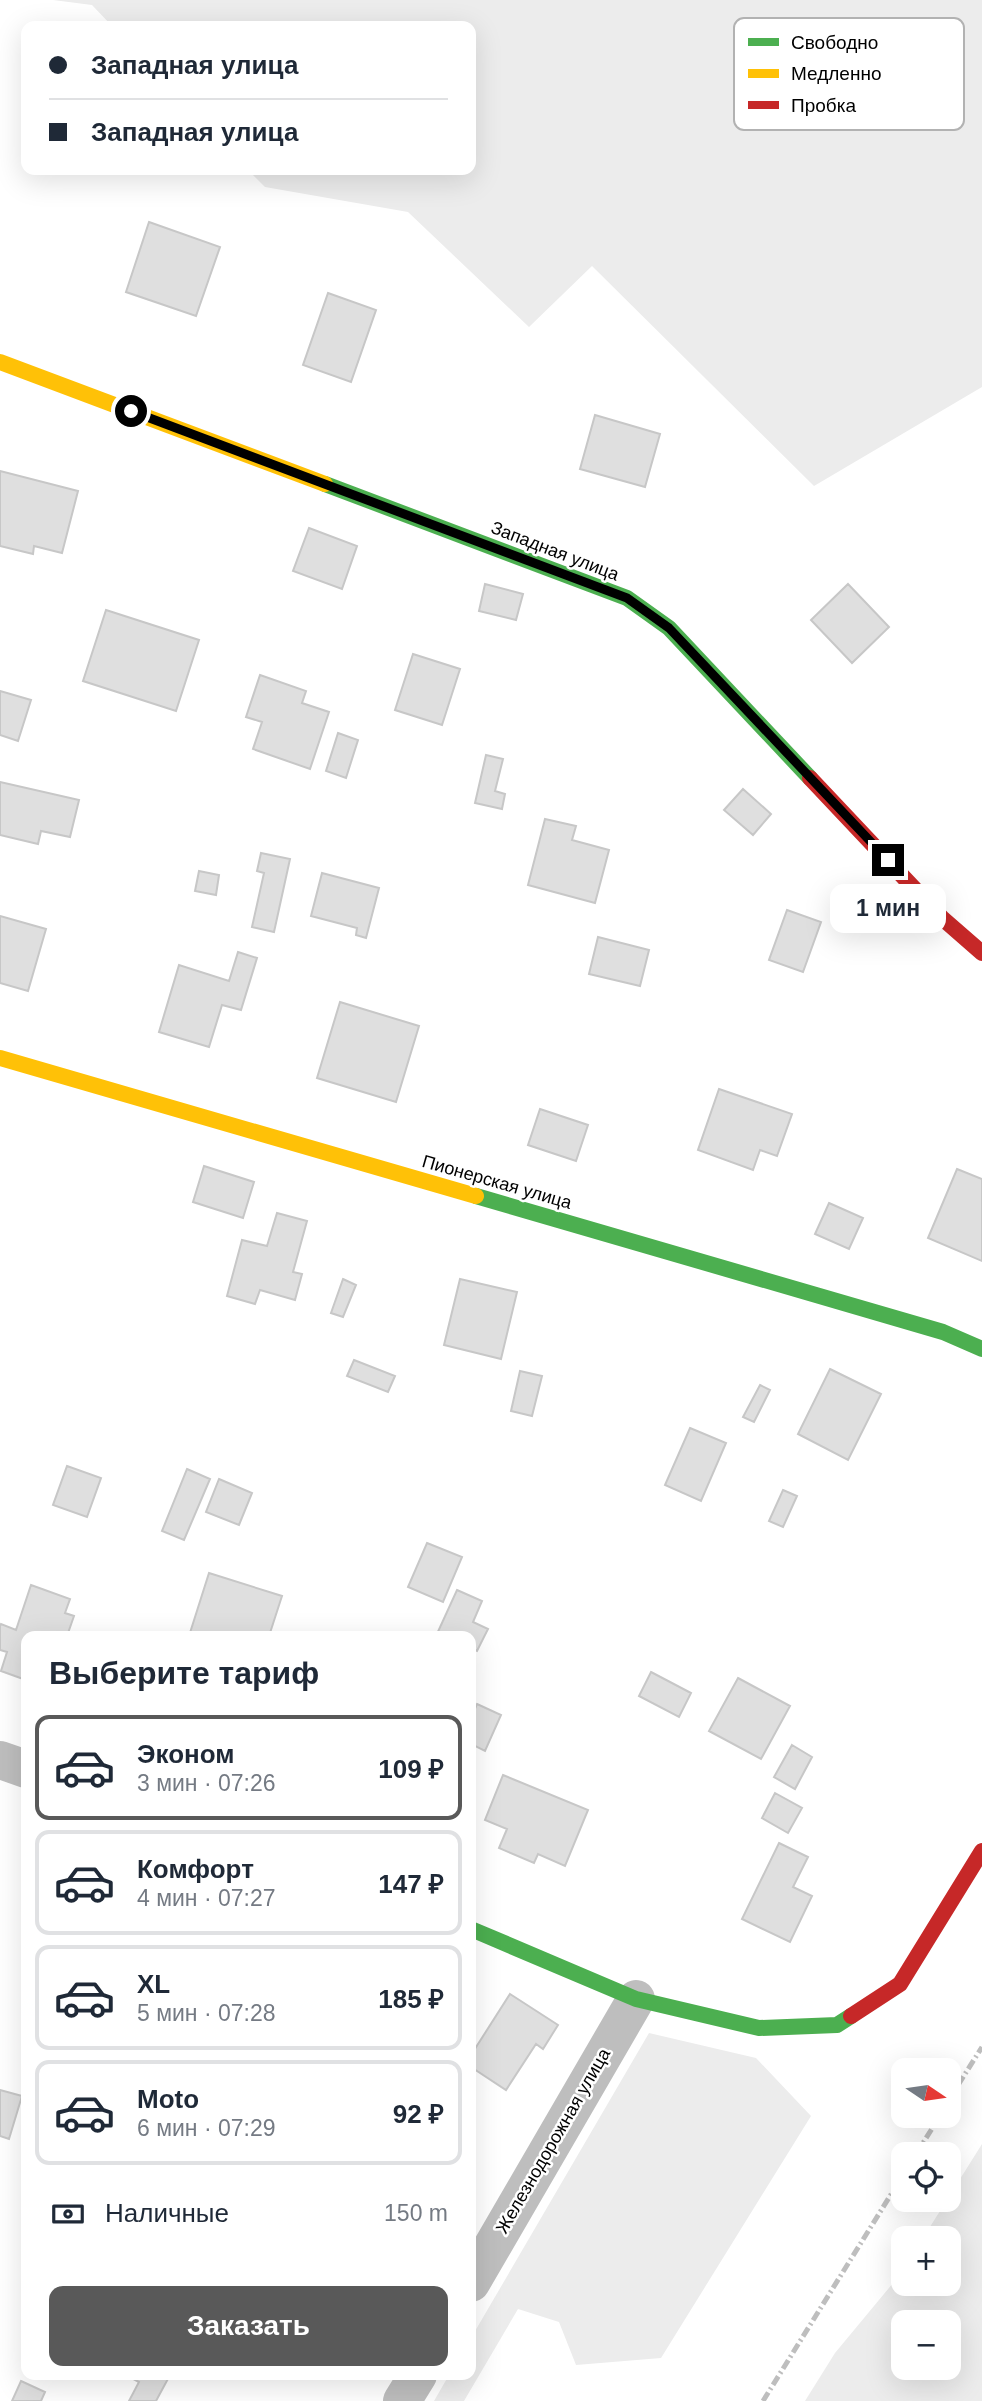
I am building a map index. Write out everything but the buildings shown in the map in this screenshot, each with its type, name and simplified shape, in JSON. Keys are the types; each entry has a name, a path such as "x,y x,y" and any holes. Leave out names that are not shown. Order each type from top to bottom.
{"street":[{"name":"Западная улица","path":"0,362 627,598 669,628 942,918 982,953"},
{"name":"Пионерская улица","path":"0,1058 930,1328 982,1349"},
{"path":"0,1760 21,1767"},
{"path":"476,1931 636,1999 759,2028 837,2025 900,1984 982,1851"},
{"name":"Железнодорожная улица","path":"476,2274 636,1999"},
{"path":"402,2401 415,2380"}],"shaded area":[{"path":"53,0 982,0 982,387 814,486 592,266 529,327 408,212 265,187 253,175 476,175 476,21 107,21 92,5"},
{"path":"649,2033 756,2058 811,2116 661,2358 576,2365 559,2322 518,2309 464,2401 434,2401 446,2380 476,2380 476,2329"},
{"path":"982,2144 982,2401 805,2401 835,2353 891,2285 891,2296 961,2296 961,2226 931,2226 939,2212 961,2212 961,2177"}],"railway":[{"path":"961,2080 982,2047"},
{"path":"924,2142 932,2128"},
{"path":"763,2401 891,2194"}],"traffic: fast":[{"path":"325,484 627,598 669,628 810,778"},
{"path":"476,1196 943,1332 982,1349"},
{"path":"476,1931 636,1999 759,2028 837,2025 851,2016"}],"traffic: slow":[{"path":"0,362 325,484"},
{"path":"0,1058 476,1196"}],"traffic: jam":[{"path":"810,778 942,918 982,953"},
{"path":"851,2016 900,1984 982,1851"}],"route":[{"path":"131,411 627,598 669,628 888,860"}]}
